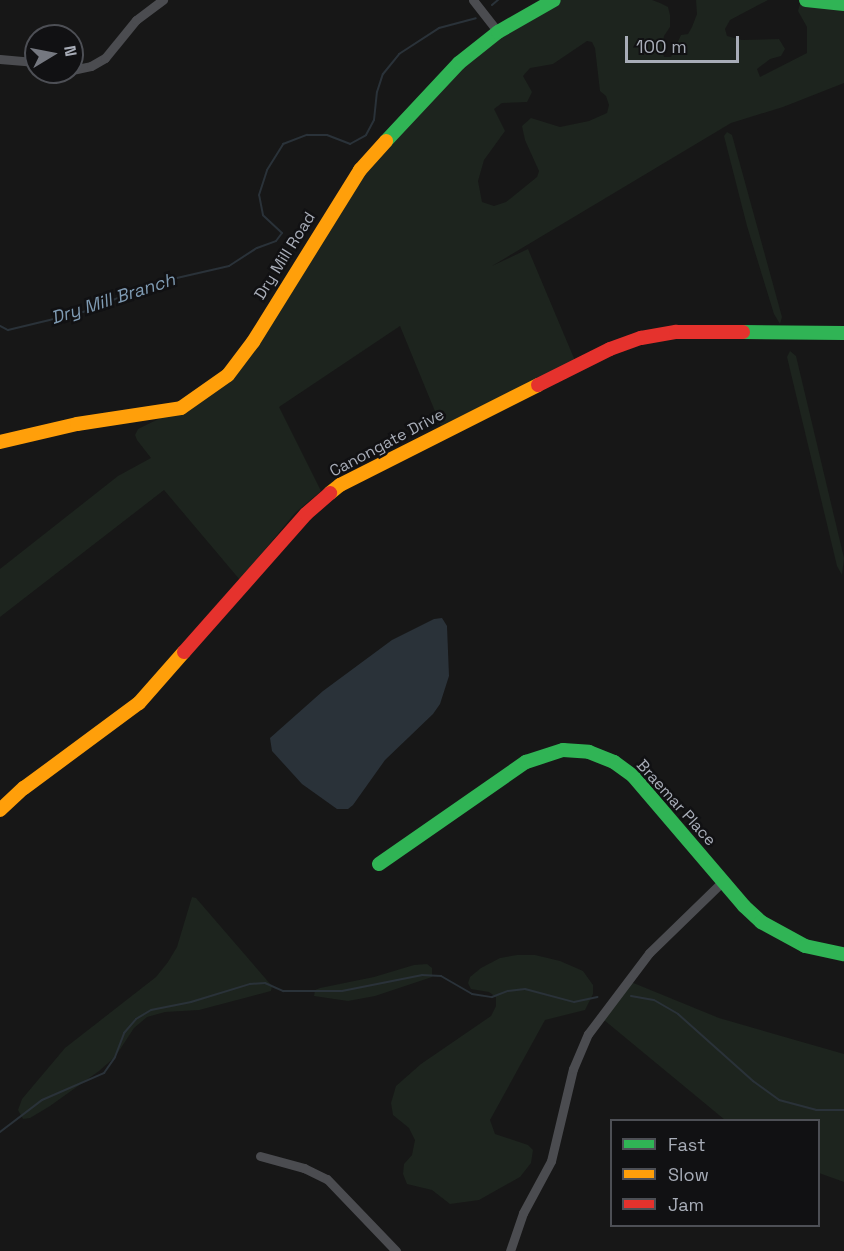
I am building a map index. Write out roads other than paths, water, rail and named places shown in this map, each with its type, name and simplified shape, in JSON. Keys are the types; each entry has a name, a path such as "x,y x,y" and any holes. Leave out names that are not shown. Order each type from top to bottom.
{"street":[{"path":"84,67 105,58 136,20 163,0"},
{"path":"473,0 498,32"},
{"name":"Dry Mill Road","path":"0,442 31,432 167,412 181,408 221,381 253,342 319,232 360,170 459,63 498,32 554,0"},
{"path":"806,0 844,4"},
{"path":"0,59 24,61"},
{"name":"Canongate Drive","path":"0,810 24,788 139,703 306,514 340,485 462,422 630,341 676,332 844,333"},
{"name":"Braemar Place","path":"379,864 526,762 550,753 577,750 602,756 633,776 752,915 777,932 805,946 844,954"},
{"path":"510,1251 523,1213 551,1161 573,1070 588,1034 650,953 723,881"},
{"path":"260,1156 304,1167 327,1179 396,1251"}],"waterway":[{"name":"Dry Mill Branch","path":"492,5 498,0"},
{"name":"Dry Mill Branch","path":"0,326 8,330 83,312 155,283 229,266 257,248 276,241 282,233 263,215 259,195 267,170 283,144 307,135 327,135 350,144 366,135 374,120 377,92 383,74 399,54 439,28 476,18"},
{"path":"0,1132 42,1100 104,1073 115,1057 124,1033 136,1019 151,1010 191,1002 250,984 265,983 283,991 342,991 422,975 441,976 472,994 492,997 508,991 525,989 574,1002 597,997"},
{"path":"631,996 654,1000 678,1014 753,1081 779,1100 816,1110 844,1110"}]}
